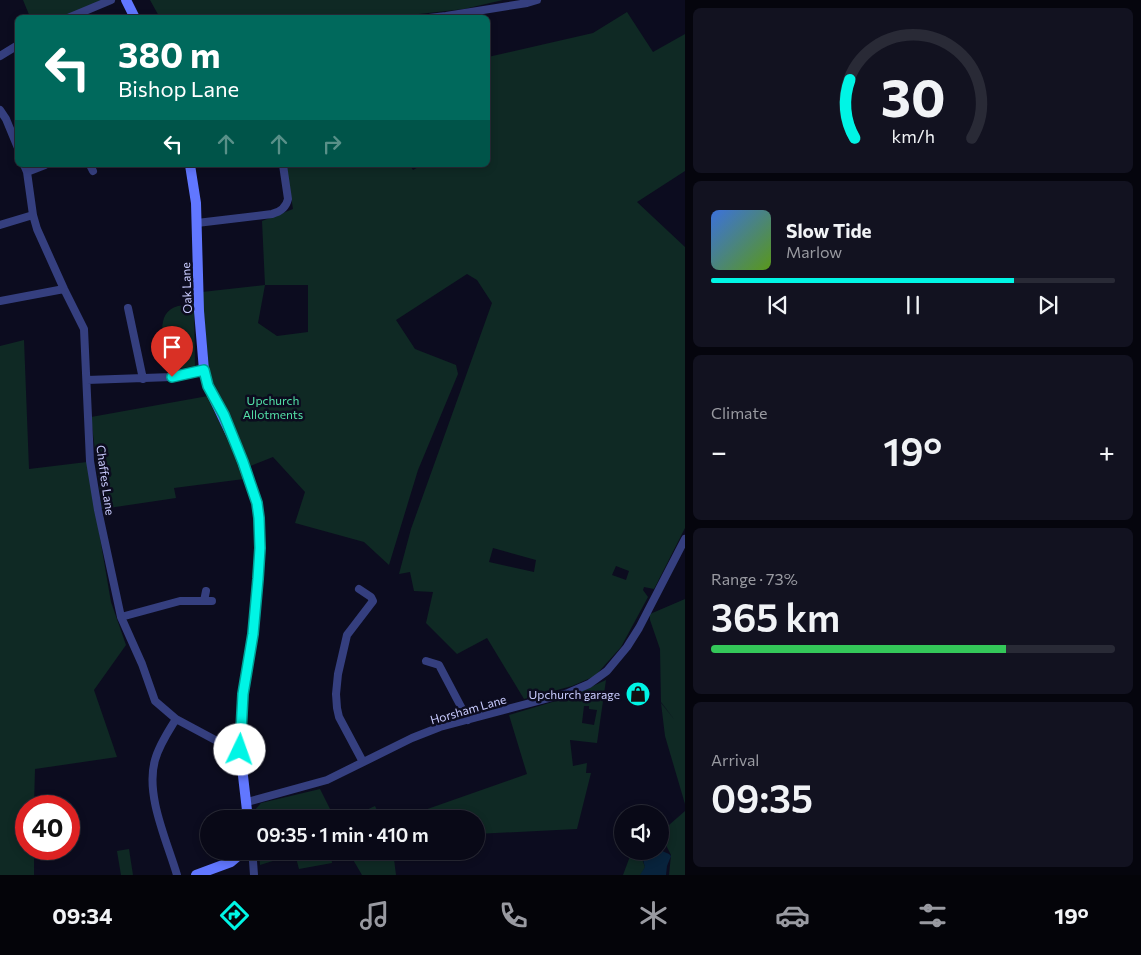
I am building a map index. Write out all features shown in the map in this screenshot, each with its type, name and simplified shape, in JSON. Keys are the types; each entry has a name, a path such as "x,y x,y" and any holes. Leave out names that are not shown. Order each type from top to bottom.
{"street":[{"path":"75,15 111,0"},
{"path":"126,0 134,15"},
{"path":"452,15 537,0"},
{"path":"0,56 15,46"},
{"path":"0,110 15,141"},
{"name":"Oak Lane","path":"190,167 196,202 200,320 204,370 208,386 224,415 240,454 257,503 259,518 259,571 253,634 243,694 240,750 247,810"},
{"path":"196,223 280,212 287,204 288,199 283,167"},
{"name":"Chaffes Lane","path":"26,169 36,229 84,329 90,461 98,510 121,617 142,664 154,701 176,719 228,747 240,750"},
{"path":"0,225 33,216"},
{"path":"0,301 64,290"},
{"path":"128,308 143,379"},
{"path":"87,380 172,377 204,370"},
{"name":"Horsham Lane","path":"246,802 324,781 428,732 574,691 589,684 604,674 622,653 639,628 685,538"},
{"path":"359,590 371,597 373,602 347,636 338,674 336,700 340,720 363,762"},
{"path":"121,617 180,601 208,601 206,591"},
{"path":"426,661 439,665 468,720"},
{"path":"176,719 155,758 151,781 155,804 177,875"},
{"path":"196,875 230,860"},
{"path":"250,860 253,862 254,875"}],"green space":[{"path":"23,0 102,0 68,15 29,15"},
{"path":"150,0 503,0 464,9 410,15 158,15"},
{"name":"Upchurch Allotments","path":"627,12 653,52 685,34 685,171 637,202 685,247 685,528 654,589 644,587 643,590 648,597 621,647 595,676 572,686 524,699 487,638 457,654 426,623 433,592 414,591 410,572 399,574 411,529 492,303 477,280 467,274 396,320 415,349 456,365 458,374 418,470 389,565 364,542 295,523 305,492 273,457 248,467 210,381 202,292 265,285 262,221 293,209 286,167 411,167 413,170 418,167 490,167 490,57 593,33","holes":["265,285 308,285 308,332 277,336 258,323","493,548 536,560 534,572 489,562","616,566 629,571 626,580 612,575"]},
{"path":"194,304 195,366 170,370 162,334 165,316 170,310 178,306"},
{"path":"24,340 29,469 87,462 111,602 126,645 94,690 117,757 35,769 34,795 15,795 15,860 34,860 34,875 0,875 0,346"},
{"path":"208,396 224,428 244,479 174,488 176,498 102,509 91,417"},
{"path":"685,599 685,804 665,736 661,703 674,719 661,702 660,649 650,620 650,614"},
{"path":"606,680 597,743 570,740 573,766 587,763 586,773 591,773 577,829 485,834 485,810 425,810 527,774 509,715 569,697","holes":["584,706 589,706 589,709 597,710 594,725 582,723"]},
{"path":"320,789 330,810 255,810 261,803"},
{"path":"375,806 377,810 366,810"},
{"path":"685,811 685,875 669,875 671,855 669,851 669,825"},
{"path":"129,849 133,875 121,875 117,851"},
{"path":"260,860 276,860 260,865"},
{"path":"297,860 332,860 332,863 299,869"},
{"path":"353,860 394,860 396,875 362,875"},
{"path":"629,860 642,860 645,867 641,875 623,875"}],"water":[{"path":"669,854 671,856 666,875 640,875 645,867 644,860 669,860"}],"place":[{"name":"Upchurch garage","path":"638,694"}],"route":[{"path":"172,377 204,370 208,386 224,415 257,503 260,548 253,634 243,694 240,750"}]}
